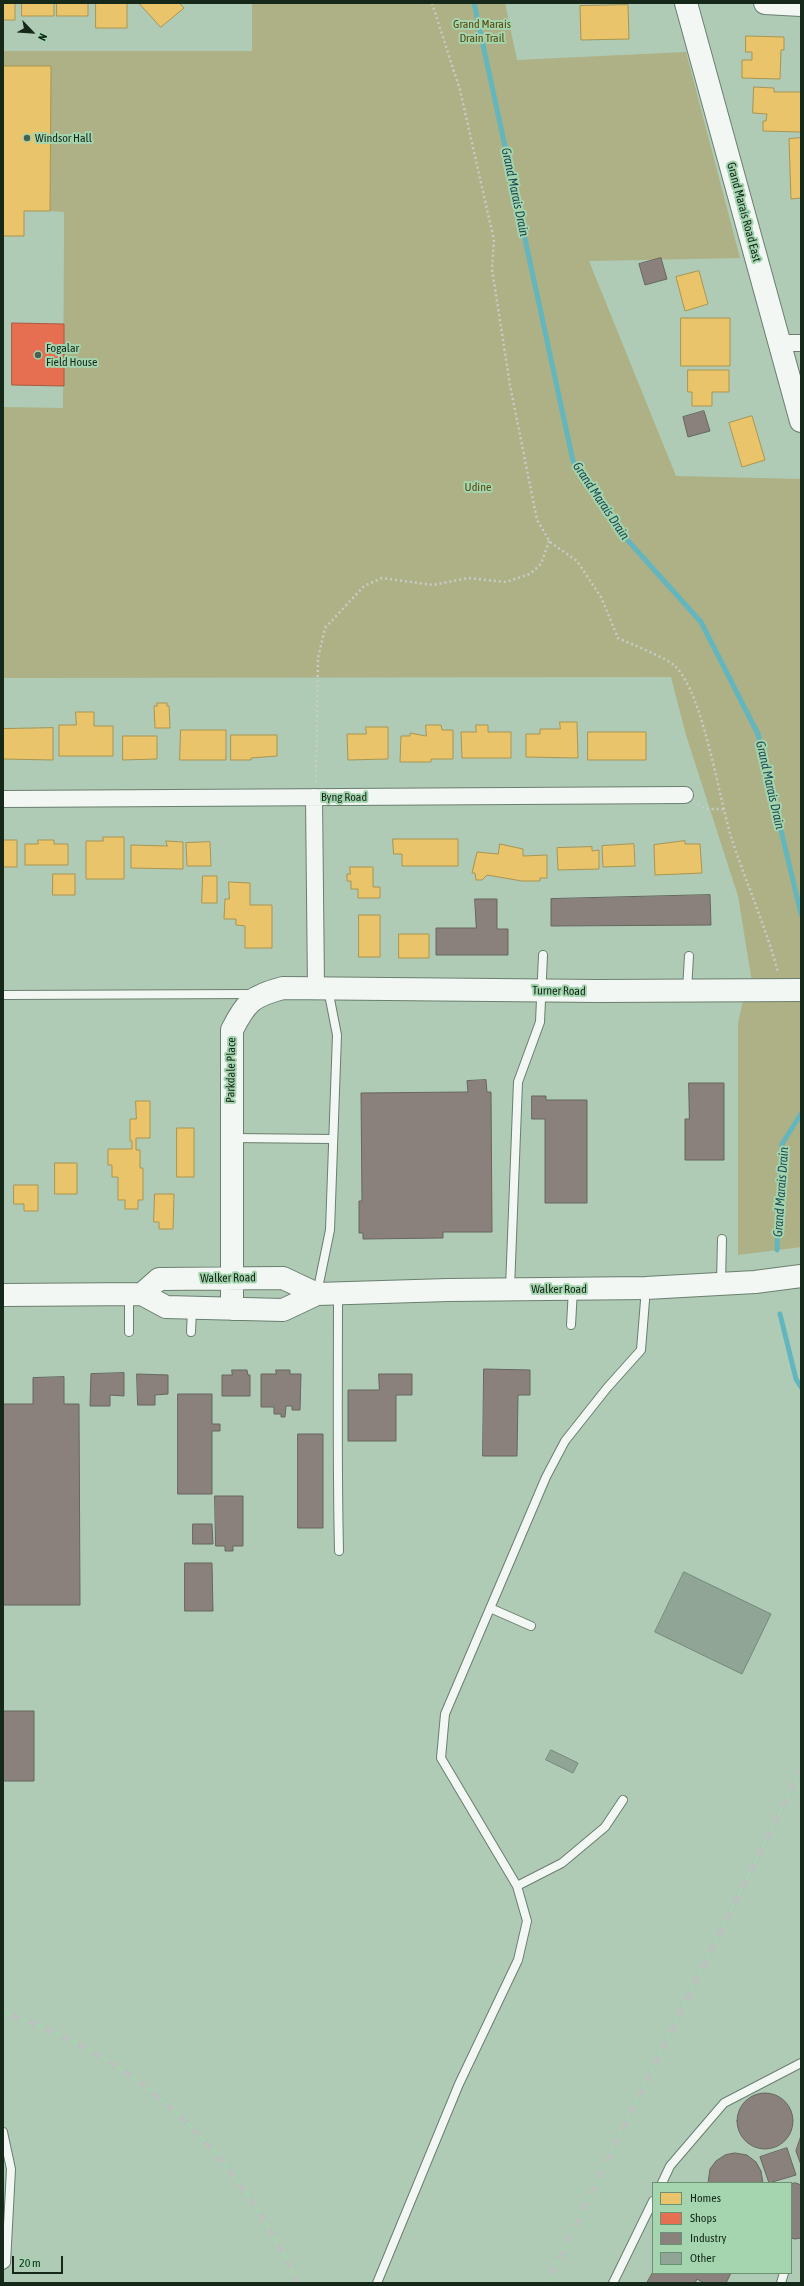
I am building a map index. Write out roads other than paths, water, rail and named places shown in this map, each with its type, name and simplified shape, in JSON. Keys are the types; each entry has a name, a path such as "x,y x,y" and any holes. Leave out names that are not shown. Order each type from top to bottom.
{"street":[{"name":"Grand Marais Road East","path":"686,3 801,421"},
{"path":"766,3 801,5"},
{"path":"779,343 801,343"},
{"name":"Byng Road","path":"3,799 685,795"},
{"path":"314,797 322,989"},
{"name":"Parkdale Place","path":"232,1309 232,1030 242,1009 260,994 282,988 322,989"},
{"name":"Turner Road","path":"322,989 542,991 801,990"},
{"name":"Walker Road","path":"3,1295 136,1294 166,1307 284,1310 327,1294 510,1289 646,1288 721,1284 801,1276"},
{"name":"Walker Road","path":"136,1294 159,1279 283,1278 327,1294"}],"lane":[{"path":"510,1289 518,1082 540,1022 543,955"},
{"path":"687,991 689,956"},
{"path":"322,989 337,1035 327,1294 339,1390 337,1464 339,1551"},
{"path":"3,995 260,994"},
{"path":"231,1138 333,1139"},
{"path":"721,1284 722,1239"},
{"path":"377,2283 459,2084 518,1960 527,1921 517,1886 441,1758 445,1714 546,1477 565,1441 607,1388 641,1350 646,1288"},
{"path":"571,1325 573,1289"},
{"path":"129,1332 136,1294"},
{"path":"191,1332 192,1308"},
{"path":"490,1608 531,1626"},
{"path":"517,1886 562,1863 605,1826 623,1800"},
{"path":"662,2182 670,2166 724,2103 801,2063"},
{"path":"3,2132 11,2169 6,2263 3,2264"},
{"path":"613,2283 652,2203"}],"waterway":[{"name":"Grand Marais Drain","path":"474,3 573,461 622,534 701,622 758,734 801,914"},
{"name":"Grand Marais Drain","path":"777,1250 782,1144 801,1114"},
{"name":"Grand Marais Drain","path":"780,1314 796,1379 801,1387"}],"railway":[{"path":"547,2283 801,1769"},
{"path":"3,2012 54,2032 100,2056 141,2084 179,2116 214,2151 245,2191 273,2235 298,2283"}],"place":[{"name":"Windsor Hall","path":"27,138"},
{"name":"Fogalar Field House","path":"38,355"}],"park label":[{"name":"Grand Marais Drain Trail","path":"482,31"},
{"name":"Udine","path":"478,487"}]}
